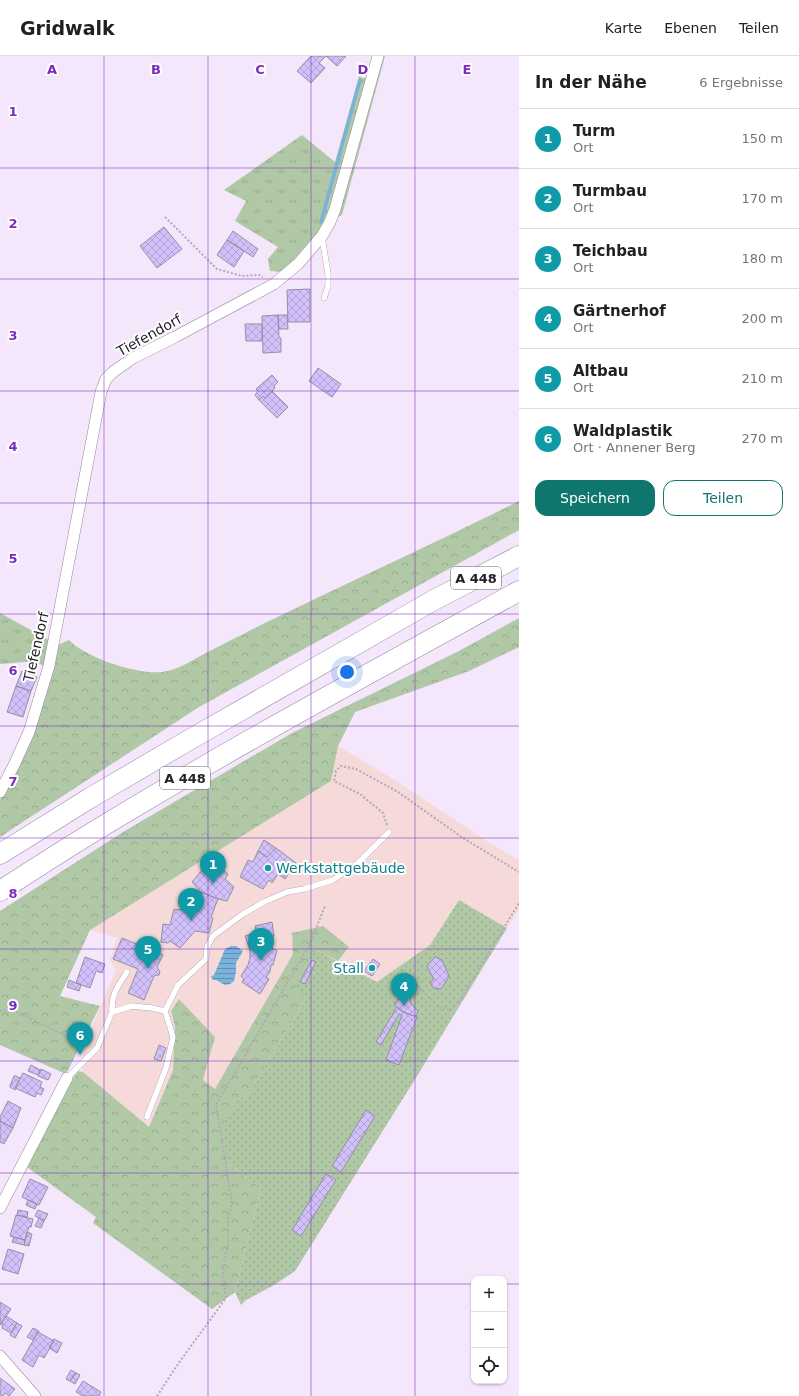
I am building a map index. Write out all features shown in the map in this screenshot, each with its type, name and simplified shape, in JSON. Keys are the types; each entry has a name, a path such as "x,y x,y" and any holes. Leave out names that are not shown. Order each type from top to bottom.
{"highway":[{"path":"434,600 475,566 519,542"},
{"name":"A 448","path":"0,854 90,798 188,740 434,600 519,556"},
{"name":"A 448","path":"0,891 107,823 209,764 519,591"}],"street":[{"name":"Tiefendorf","path":"0,792 29,732 49,666 101,392 106,379 113,372 133,358 274,284 299,263 322,236 335,209 378,56"},
{"path":"0,1208 67,1078"},
{"path":"0,1356 34,1396"}],"lane":[{"path":"322,236 328,274 328,286 324,298"},
{"path":"147,1117 166,1068 173,1037 165,1011 178,986 206,959 207,947 213,936 243,914 264,902 287,892 304,889 333,880 358,863 390,832"},
{"path":"67,1078 97,1048 112,1012 112,1001 117,988 127,972"},
{"path":"112,1012 132,1006 165,1011"}],"path":[{"path":"166,218 217,269 242,276 259,275 274,284"},
{"path":"390,832 383,813 360,794 334,781 336,771 341,766 356,769 398,792 463,838 519,872"},
{"path":"414,982 438,1007 450,1010 460,1000 519,903"},
{"path":"157,1396 178,1364 226,1298 223,1272 228,1245 228,1217 232,1203 216,1105 310,944 325,906"},
{"path":"0,1012 14,1011 78,1042"}],"shaded area":[{"path":"338,746 393,779 488,842 519,860 519,909 507,928 459,900 430,945 377,982 338,961 349,947 293,954 215,1089 203,1081 215,1037 179,999 171,1011 175,1027 173,1070 149,1127 83,1072 82,1064 84,1046 116,970 110,960 117,938 90,930 331,781"}],"green space":[{"path":"382,56 385,56 342,215 327,221 283,272 270,271 268,259 278,247 235,221 246,201 224,190 302,135 335,162 359,76 363,78 376,76"},
{"path":"519,501 519,530 199,707 0,837 0,800 53,673 58,645 69,640 77,647 100,659 140,671 162,672 174,669 265,623"},
{"path":"0,613 58,645 53,673 36,661 0,664"},
{"path":"519,618 519,647 469,671 355,712 338,746 331,781 90,930 60,996 100,1006 66,1074 0,1045 0,911 123,832 292,733 457,652"},
{"path":"459,900 507,928 414,1081 295,1271 274,1285 246,1300 241,1305 235,1292 261,1188 228,1163 222,1132 238,1099 247,1096 306,999 295,990 314,949 377,982 430,945"},
{"path":"323,926 349,947 338,961 314,949 306,999 247,1096 238,1099 228,1163 261,1188 235,1292 212,1309 93,1223 96,1217 27,1167 71,1081 78,1071 83,1072 149,1127 173,1070 175,1027 171,1011 179,999 215,1037 203,1080 215,1089 293,954 292,933"}],"water":[{"path":"231,946 236,946 243,951 236,963 234,981 225,985 213,980 211,976 214,975 225,949"}],"building":[{"path":"311,56 326,56 319,63 325,68 311,83 297,71"},
{"path":"326,56 346,56 337,66"},
{"path":"164,227 182,249 157,268 140,246"},
{"path":"233,231 258,249 253,257 227,240"},
{"path":"227,240 244,251 234,267 217,255"},
{"path":"310,289 310,322 288,322 287,290"},
{"path":"278,315 281,352 263,353 262,316"},
{"path":"278,315 287,315 288,329 279,329"},
{"path":"245,324 262,324 262,341 246,341"},
{"path":"318,368 341,384 332,397 309,381"},
{"path":"272,375 278,382 274,386 275,388 265,398 263,396 259,400 255,395 258,391 256,389"},
{"path":"272,391 288,407 277,418 259,400 263,396 265,398"},
{"path":"22,671 37,677 31,691 16,686"},
{"path":"16,686 31,691 23,717 7,712"},
{"path":"264,840 276,848 267,857 258,851"},
{"name":"Werkstattgebäude","path":"276,848 296,863 285,879 278,874 272,883 269,880 263,889 240,877 248,860 253,862 258,851 267,857"},
{"path":"208,863 219,866 228,874 225,879 234,887 227,901 201,892 192,882"},
{"path":"201,892 218,899 211,917 213,918 209,933 195,931 180,948 170,941 168,943 161,942 163,924 170,925 174,909 182,910 187,899 194,903 197,896 199,897"},
{"path":"272,922 274,936 272,937 272,949 277,950 273,965 271,965 270,972 266,977 269,979 260,994 242,982 244,979 241,976 248,965 250,958 250,950 245,936 256,932 255,926"},
{"path":"122,938 163,955 157,967 160,972 159,975 154,976 144,1000 128,993 138,969 113,959"},
{"path":"85,957 105,964 102,973 96,971 90,988 76,983"},
{"path":"435,957 442,960 449,976 441,989 433,988 430,982 434,980 427,966"},
{"name":"Stall","path":"373,959 380,964 372,976 364,971"},
{"path":"312,960 316,962 305,984 300,982"},
{"path":"69,980 81,985 79,991 67,987"},
{"path":"401,996 410,997 411,1004 418,1011 417,1017 403,1012 394,1005"},
{"path":"397,1007 403,1012 417,1017 399,1065 386,1060 402,1015 399,1014 381,1045 376,1042"},
{"path":"159,1045 166,1048 161,1061 154,1059"},
{"path":"31,1065 40,1070 38,1075 28,1071"},
{"path":"41,1069 51,1074 48,1080 38,1076"},
{"path":"23,1073 42,1082 40,1087 44,1089 41,1095 37,1093 35,1097 15,1088"},
{"path":"14,1076 20,1078 15,1090 10,1087"},
{"path":"8,1101 21,1108 13,1128 0,1121 0,1117"},
{"path":"366,1110 375,1116 341,1172 332,1166"},
{"path":"0,1121 13,1128 4,1144 0,1142"},
{"path":"326,1174 336,1180 301,1236 292,1230"},
{"path":"30,1179 48,1187 39,1205 22,1197"},
{"path":"28,1200 37,1204 35,1209 26,1205"},
{"path":"18,1210 28,1212 27,1217 17,1215"},
{"path":"38,1210 48,1214 44,1221 35,1216"},
{"path":"16,1215 33,1219 25,1240 10,1236"},
{"path":"39,1218 44,1221 41,1228 35,1226"},
{"path":"27,1232 32,1234 29,1246 24,1245"},
{"path":"14,1237 25,1240 24,1245 12,1242"},
{"path":"8,1249 24,1254 18,1274 2,1269"},
{"path":"0,1302 11,1309 0,1325"},
{"path":"6,1316 17,1323 11,1333 2,1328 3,1325 1,1324"},
{"path":"17,1323 22,1326 15,1338 10,1335"},
{"path":"33,1328 39,1331 33,1340 27,1337"},
{"path":"38,1332 54,1341 44,1358 39,1355 33,1367 22,1360"},
{"path":"54,1339 62,1343 57,1353 49,1348"},
{"path":"71,1370 76,1373 70,1381 66,1379"},
{"path":"76,1373 80,1375 75,1384 70,1381"},
{"path":"0,1378 15,1389 9,1396 5,1393 3,1396 0,1396"},
{"path":"83,1381 101,1392 99,1396 83,1396 76,1392"}],"waterway":[{"path":"321,222 360,80"}],"place":[{"name":"Werkstattgebäude","path":"268,868"},
{"name":"Turm","path":"213,884"},
{"name":"Turmbau","path":"191,921"},
{"name":"Teichbau","path":"261,961"},
{"name":"Stall","path":"372,968"},
{"name":"Altbau","path":"148,969"},
{"name":"Gärtnerhof","path":"404,1006"},
{"name":"Waldplastik","path":"80,1055"}]}
